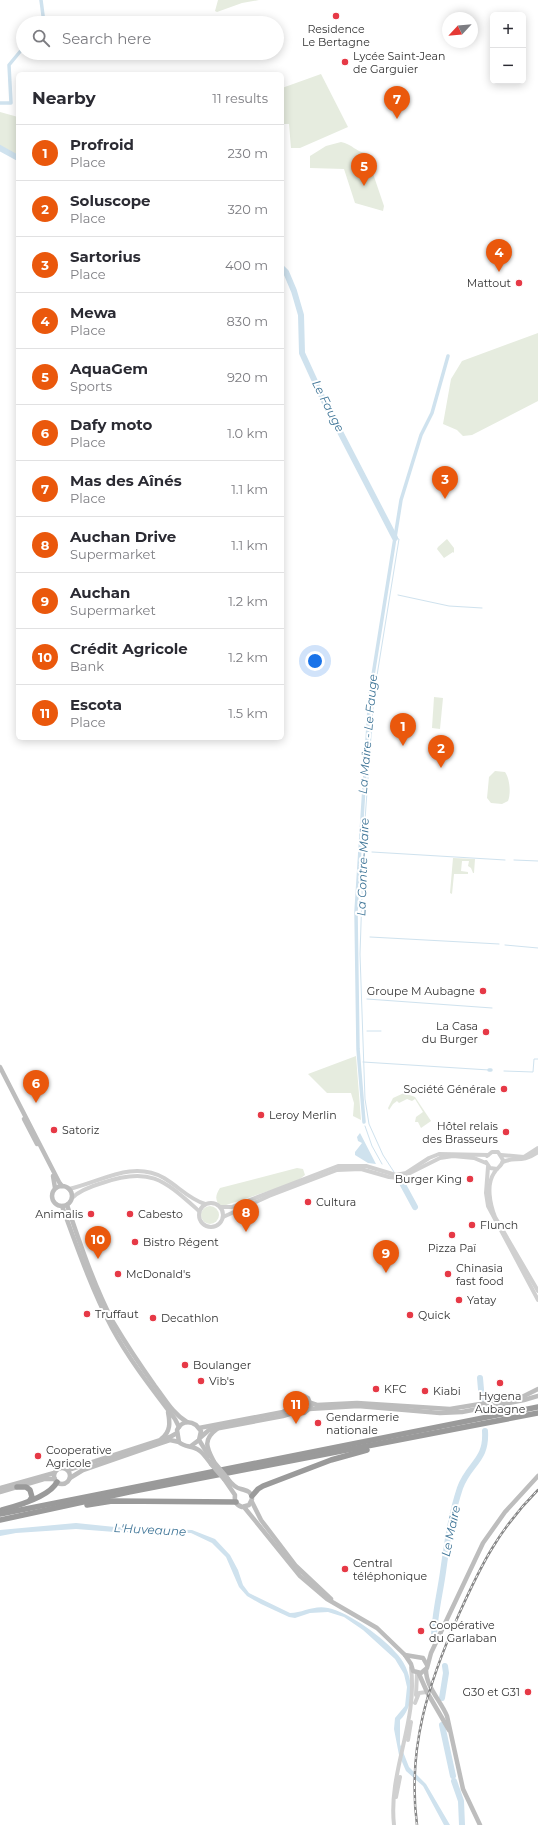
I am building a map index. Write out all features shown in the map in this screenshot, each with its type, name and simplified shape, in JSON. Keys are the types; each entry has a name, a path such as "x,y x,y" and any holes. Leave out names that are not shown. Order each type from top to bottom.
{"highway":[{"path":"0,1514 538,1407"},
{"path":"16,1517 130,1492 538,1413"},
{"path":"252,1499 260,1487 331,1460 443,1432"},
{"path":"0,1510 51,1491 56,1481"},
{"path":"17,1487 26,1487 30,1490 32,1497 30,1500"},
{"path":"0,1520 112,1501 236,1502"}],"main road":[{"path":"0,1067 13,1095"},
{"path":"0,1073 31,1128 58,1182 62,1186 69,1189 72,1198 64,1206"},
{"path":"48,1163 54,1179 55,1188 52,1192 52,1198 55,1204 64,1206"},
{"path":"55,1188 62,1186"},
{"path":"64,1206 95,1291 113,1329 135,1365 179,1427"},
{"path":"64,1206 95,1282 113,1321 133,1355 178,1417 187,1422 194,1423 199,1428 200,1439 212,1463"},
{"path":"199,1428 281,1412 292,1405 296,1397 301,1395 306,1396 311,1403 317,1405 358,1403 450,1409 522,1397 538,1389"},
{"path":"309,1409 358,1406 440,1413 462,1412 538,1396"},
{"path":"191,1446 209,1430 283,1416 296,1412 304,1413 309,1409 311,1403"},
{"path":"292,1405 296,1412"},
{"path":"156,1442 164,1437 170,1427 168,1410"},
{"path":"0,1488 54,1473 62,1467 68,1470 156,1442 170,1437 176,1433 179,1427 187,1422"},
{"path":"212,1463 207,1441 211,1434 220,1427"},
{"path":"176,1433 179,1442"},
{"path":"0,1492 44,1479 65,1484 70,1478 83,1470 170,1440 179,1442 184,1446 191,1446 200,1451 226,1479 239,1506 244,1507 300,1576 335,1603 377,1628 405,1656 418,1674 451,1735"},
{"path":"68,1470 70,1478"},
{"path":"54,1473 56,1481"},
{"path":"418,1674 426,1668 431,1653 483,1543 505,1512 538,1476"},
{"path":"226,1479 241,1490 249,1491 261,1520 296,1566 335,1603"},
{"path":"235,1495 241,1490"},
{"path":"244,1507 252,1499"},
{"path":"411,1666 414,1659 421,1658 431,1653"},
{"path":"405,1656 421,1658 426,1661 426,1676 432,1690 443,1706 463,1789 480,1825"}],"street":[{"path":"69,1189 123,1172 144,1171 163,1177 194,1201 205,1204 214,1203 220,1207 232,1207 338,1166 366,1166 396,1175 406,1173 429,1158 439,1154 488,1155 494,1152 501,1155 524,1157 538,1148"},
{"path":"538,1152 526,1159 507,1160 503,1162 492,1176 490,1193 491,1206 495,1217 538,1291"},
{"path":"488,1155 486,1193 488,1206 538,1300"},
{"path":"501,1155 503,1162"},
{"path":"205,1204 199,1211 199,1220 208,1227 216,1226 223,1217 269,1196 337,1170 361,1169 389,1177 400,1178 440,1158 453,1156 474,1158 487,1165 497,1168"},
{"path":"72,1198 79,1192 116,1178 129,1175 143,1175 159,1180 199,1211"},
{"path":"220,1207 223,1217"},
{"path":"411,1666 414,1706"},
{"path":"394,1825 394,1797 414,1706 418,1674"},
{"path":"414,1706 419,1693 427,1692"},
{"path":"395,1799 401,1774 405,1746"}],"shaded area":[{"path":"218,0 259,0 242,3 217,12 215,11"},
{"path":"321,74 348,127 300,148 291,148 289,124 284,124 284,87"},
{"path":"0,112 16,116 16,156 0,148"},
{"path":"341,142 366,153 384,206 383,211 355,203 344,169 310,168 310,156 326,146"},
{"path":"538,333 538,401 472,435 463,436 457,430 443,424 451,379 462,361"},
{"path":"447,539 454,548 454,553 453,552 444,558 437,549"},
{"path":"434,697 443,698 440,729 432,728"},
{"path":"495,771 505,772 510,786 508,801 502,804 491,803 487,798 489,777"},
{"path":"453,858 475,859 474,873 468,866 469,861 462,861 461,871 468,872 468,874 454,874 452,894 450,893"},
{"path":"356,1056 361,1120 353,1116 354,1103 351,1093 327,1093 308,1074"},
{"path":"404,1093 415,1097 431,1121 421,1128 418,1122 415,1122 416,1117 423,1112 415,1099 412,1101 407,1099 399,1103 397,1101 389,1110 388,1108 393,1098"},
{"path":"297,1168 303,1169 305,1175 296,1182 220,1207 217,1202 216,1195 220,1188"},
{"path":"210,1206 216,1209 219,1215 216,1221 210,1224 204,1221 201,1215 204,1209"}],"water":[{"path":"360,1133 376,1164 368,1163 355,1155 355,1152 362,1143 358,1141 357,1137"},
{"name":"L'Huveaune","path":"76,1523 115,1527 192,1530 215,1539 230,1555 238,1570 243,1585 249,1593 290,1613 323,1607 337,1611 356,1620 385,1641 403,1662 410,1679 411,1697 409,1705 400,1720 400,1744 409,1767 426,1784 450,1825 444,1825 423,1786 406,1771 399,1755 394,1729 395,1718 405,1706 407,1687 404,1674 395,1659 363,1630 344,1617 328,1612 310,1613 295,1618 289,1617 261,1604 247,1596 239,1587 226,1557 212,1543 191,1533 115,1532 76,1529 16,1533 0,1536 0,1530"}],"waterway":[{"path":"41,0 43,16"},
{"path":"0,103 11,103 9,65 16,56"},
{"name":"Le Fauge","path":"0,148 16,157"},
{"name":"Le Fauge","path":"284,270 294,291 301,315 302,353 323,399 395,538"},
{"name":"La Contre-Maïre","path":"364,1122 358,1049 356,912 370,694 401,500 421,435 432,413 448,356"},
{"name":"La Contre-Maïre","path":"394,1172 383,1155 369,1124 365,1099 360,954 364,834 374,694 399,539 395,538"},
{"path":"398,595 449,606 482,608"},
{"path":"372,852 505,860"},
{"path":"514,860 538,861"},
{"path":"370,937 499,944"},
{"path":"505,945 538,948"},
{"path":"367,999 492,1008"},
{"path":"367,1031 381,1031"},
{"path":"504,1071 533,1072 534,1059 538,1059"},
{"path":"363,1062 489,1070"},
{"path":"365,1126 372,1146 382,1164"},
{"name":"Le Maïre","path":"402,1183 415,1207"},
{"name":"Le Maïre","path":"480,1378 482,1401"},
{"name":"Le Maïre","path":"434,1639 436,1613 454,1508 460,1488 483,1449 485,1431"},
{"name":"Le Maïre","path":"442,1698 446,1673 445,1666"},
{"name":"Le Maïre","path":"442,1725 453,1776"},
{"name":"Le Maïre","path":"454,1781 461,1801 462,1825"}],"railway":[{"path":"417,1825 415,1769 418,1743 429,1691 438,1666 475,1579 492,1548 512,1519 538,1490"}],"place":[{"name":"Residence Le Bertagne","path":"336,16"},
{"name":"Lycée Saint-Jean de Garguier","path":"345,62"},
{"name":"Mas des Aînés","path":"397,119"},
{"name":"AquaGem","path":"364,186"},
{"name":"Mewa","path":"499,272"},
{"name":"Mattout","path":"519,283"},
{"name":"Sartorius","path":"445,499"},
{"name":"Profroid","path":"403,746"},
{"name":"Soluscope","path":"441,768"},
{"name":"Groupe M Aubagne","path":"483,991"},
{"name":"La Casa du Burger","path":"486,1032"},
{"name":"Société Générale","path":"504,1089"},
{"name":"Dafy moto","path":"36,1103"},
{"name":"Leroy Merlin","path":"261,1115"},
{"name":"Satoriz","path":"54,1130"},
{"name":"Hôtel relais des Brasseurs","path":"506,1132"},
{"name":"Burger King","path":"470,1179"},
{"name":"Cultura","path":"308,1202"},
{"name":"Animalis","path":"91,1214"},
{"name":"Cabesto","path":"130,1214"},
{"name":"Flunch","path":"472,1225"},
{"name":"Auchan Drive","path":"246,1232"},
{"name":"Pizza Paï","path":"452,1235"},
{"name":"Bistro Régent","path":"135,1242"},
{"name":"Crédit Agricole","path":"98,1259"},
{"name":"Auchan","path":"386,1273"},
{"name":"McDonald's","path":"118,1274"},
{"name":"Chinasia fast food","path":"448,1274"},
{"name":"Yatay","path":"459,1300"},
{"name":"Truffaut","path":"87,1314"},
{"name":"Quick","path":"410,1315"},
{"name":"Decathlon","path":"153,1318"},
{"name":"Boulanger","path":"185,1365"},
{"name":"Vib's","path":"201,1381"},
{"name":"Hygena Aubagne","path":"500,1383"},
{"name":"KFC","path":"376,1389"},
{"name":"Kiabi","path":"425,1391"},
{"name":"Gendarmerie nationale","path":"318,1423"},
{"name":"Escota","path":"296,1424"},
{"name":"Cooperative Agricole","path":"38,1456"},
{"name":"Central téléphonique","path":"345,1569"},
{"name":"Coopérative du Garlaban","path":"421,1631"},
{"name":"G30 et G31","path":"528,1692"}],"water label":[{"name":"La Maïre - Le Fauge","path":"368,734"}]}
